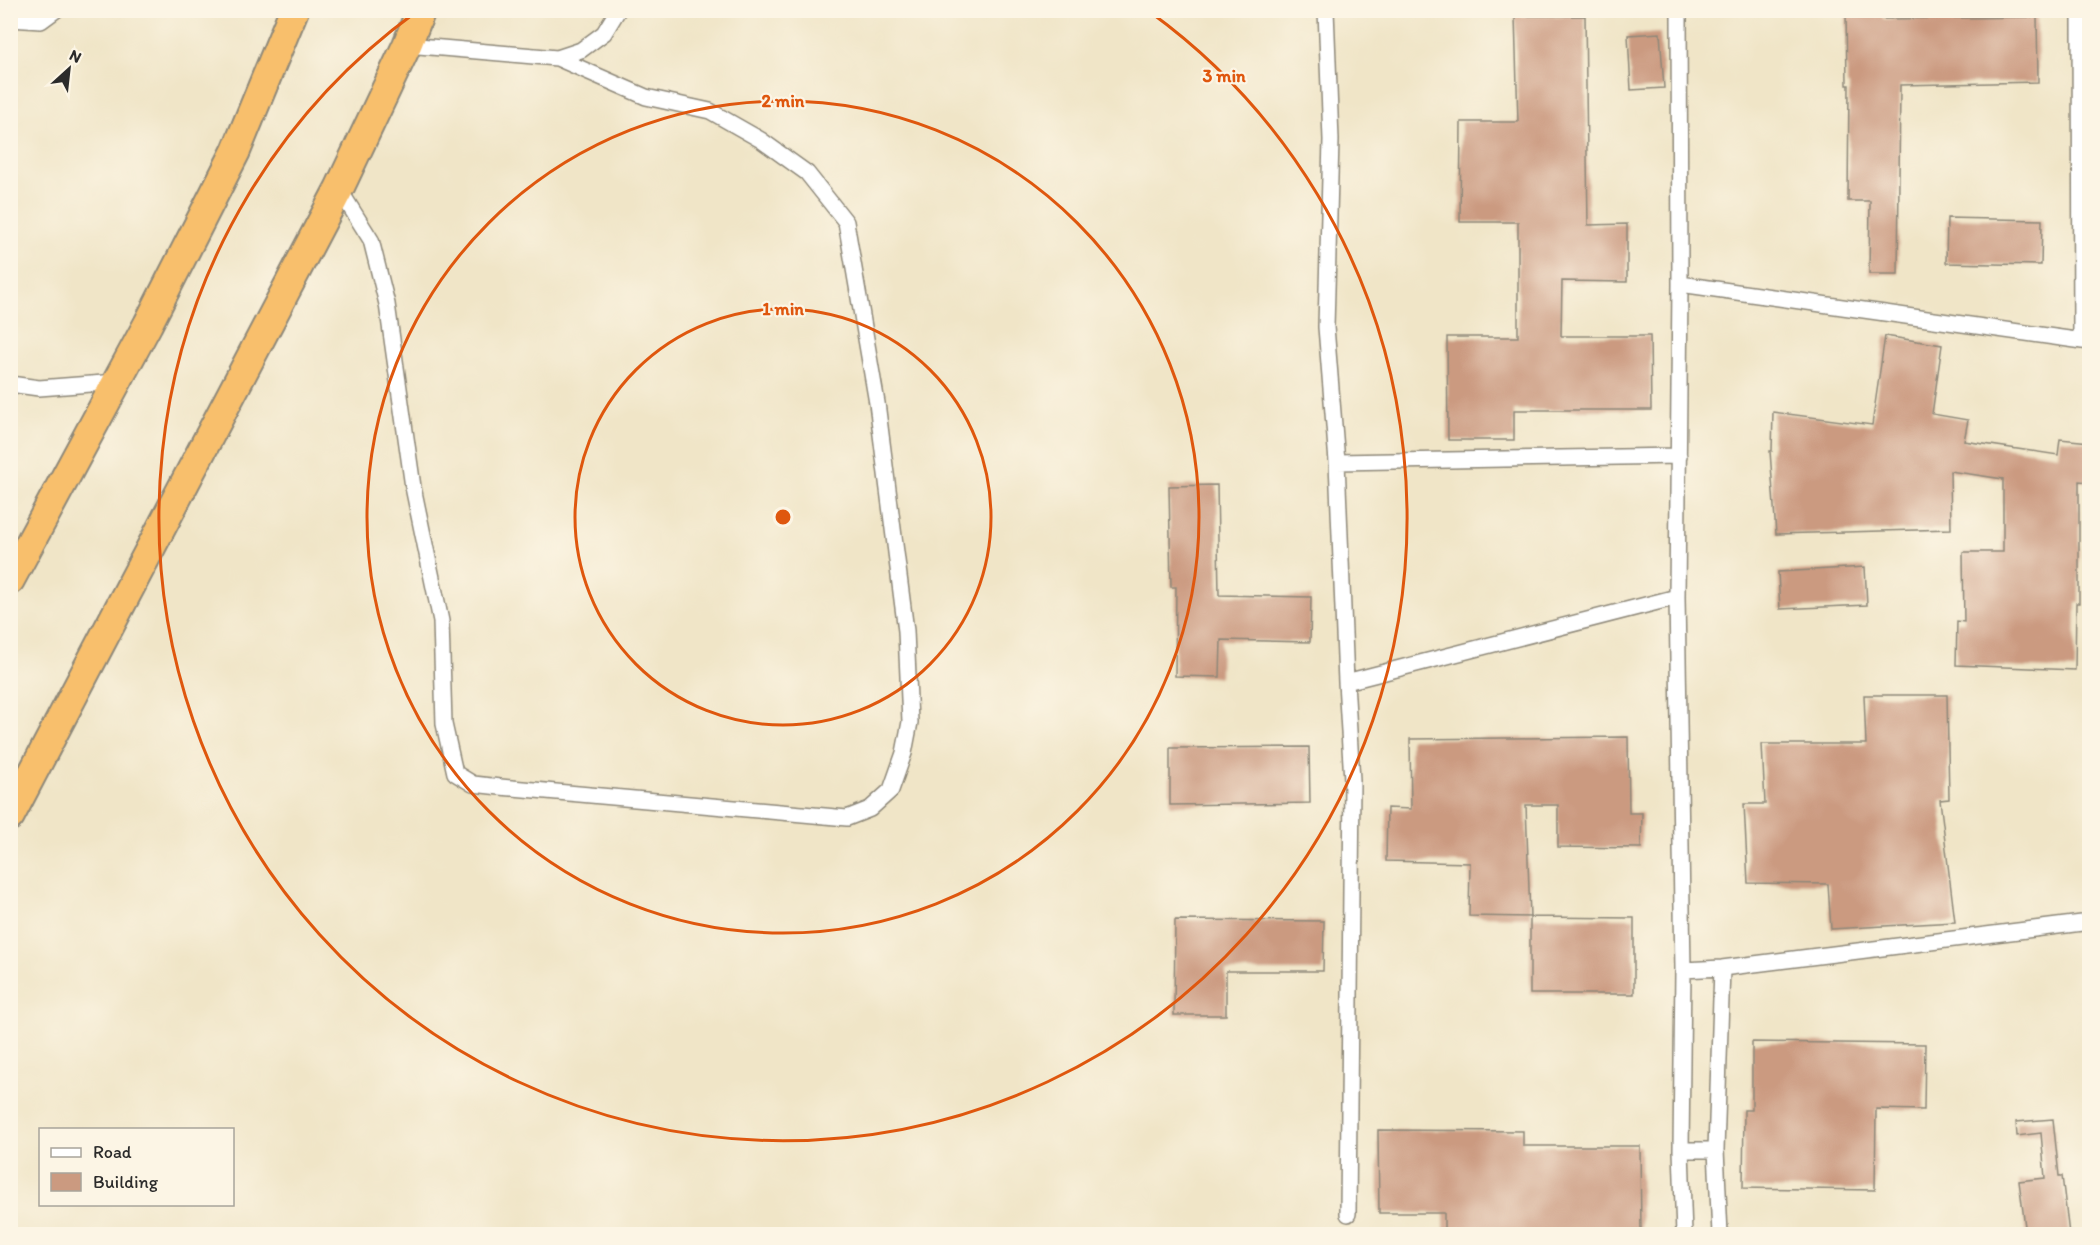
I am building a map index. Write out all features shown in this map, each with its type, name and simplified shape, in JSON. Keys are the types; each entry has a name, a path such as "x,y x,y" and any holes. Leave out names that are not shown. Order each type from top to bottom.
{"highway":[{"path":"10,580 117,382 236,151 294,10"},
{"path":"10,816 339,189 407,45 421,10"}],"street":[{"path":"10,18 41,21 56,10"},
{"path":"557,58 581,50 604,33 618,10"},
{"path":"1326,10 1331,140 1326,327 1337,462 1352,780 1348,1214"},
{"path":"1679,10 1680,284 1677,597 1683,970 1681,1150 1684,1234"},
{"path":"1680,284 2085,341 2080,10"},
{"path":"339,189 371,240 387,304 413,487 441,621 444,724 455,773 472,784 500,788 847,818 870,809 891,790 904,753 910,722 906,632 877,403 846,222 807,173 761,140 710,111 646,97 557,58 407,45"},
{"path":"10,384 39,388 117,382"},
{"path":"1337,462 1679,456"},
{"path":"1346,682 1677,597"},
{"path":"1683,970 1722,968 2090,922"},
{"path":"1720,1234 1716,1150 1722,968"},
{"path":"1681,1150 1716,1150"}],"building":[{"path":"1846,10 1883,10 1883,19 2037,17 2038,82 1900,85 1898,274 1869,274 1870,201 1848,201 1849,85 1847,85"},
{"path":"1515,16 1585,16 1588,225 1627,224 1627,282 1562,281 1561,336 1650,336 1651,410 1514,410 1514,440 1448,440 1447,337 1518,337 1518,222 1460,222 1461,122 1518,122"},
{"path":"1660,33 1664,88 1631,90 1628,35"},
{"path":"1947,218 2042,220 2041,265 1946,263"},
{"path":"1885,336 1942,345 1932,414 1968,420 1964,441 2058,455 2060,439 2090,442 2090,482 2079,481 2079,603 2076,603 2075,670 1956,665 1957,621 1964,622 1963,552 2003,552 2003,479 1950,471 1951,529 1776,534 1770,451 1772,451 1773,412 1872,425"},
{"path":"1217,485 1219,595 1311,597 1310,642 1221,640 1220,677 1175,676 1176,587 1171,587 1169,486"},
{"path":"1865,567 1867,605 1780,609 1778,572"},
{"path":"1864,695 1947,695 1949,799 1940,800 1955,922 1831,929 1828,884 1748,883 1744,804 1765,804 1762,744 1866,744"},
{"path":"1628,737 1629,813 1642,813 1641,848 1558,847 1558,805 1526,805 1530,917 1469,916 1470,863 1386,861 1387,808 1411,809 1410,739"},
{"path":"1309,747 1310,803 1170,805 1170,748"},
{"path":"1530,917 1634,918 1634,994 1530,994"},
{"path":"1175,920 1324,921 1323,971 1226,971 1226,1015 1174,1015"},
{"path":"1752,1042 1925,1044 1924,1110 1876,1109 1875,1190 1743,1188 1744,1110 1752,1110"},
{"path":"2053,1119 2059,1176 2062,1176 2069,1234 2026,1234 2019,1181 2045,1178 2041,1133 2017,1136 2016,1122"},
{"path":"1378,1130 1523,1131 1523,1146 1640,1146 1641,1234 1444,1234 1444,1213 1379,1213"}]}
